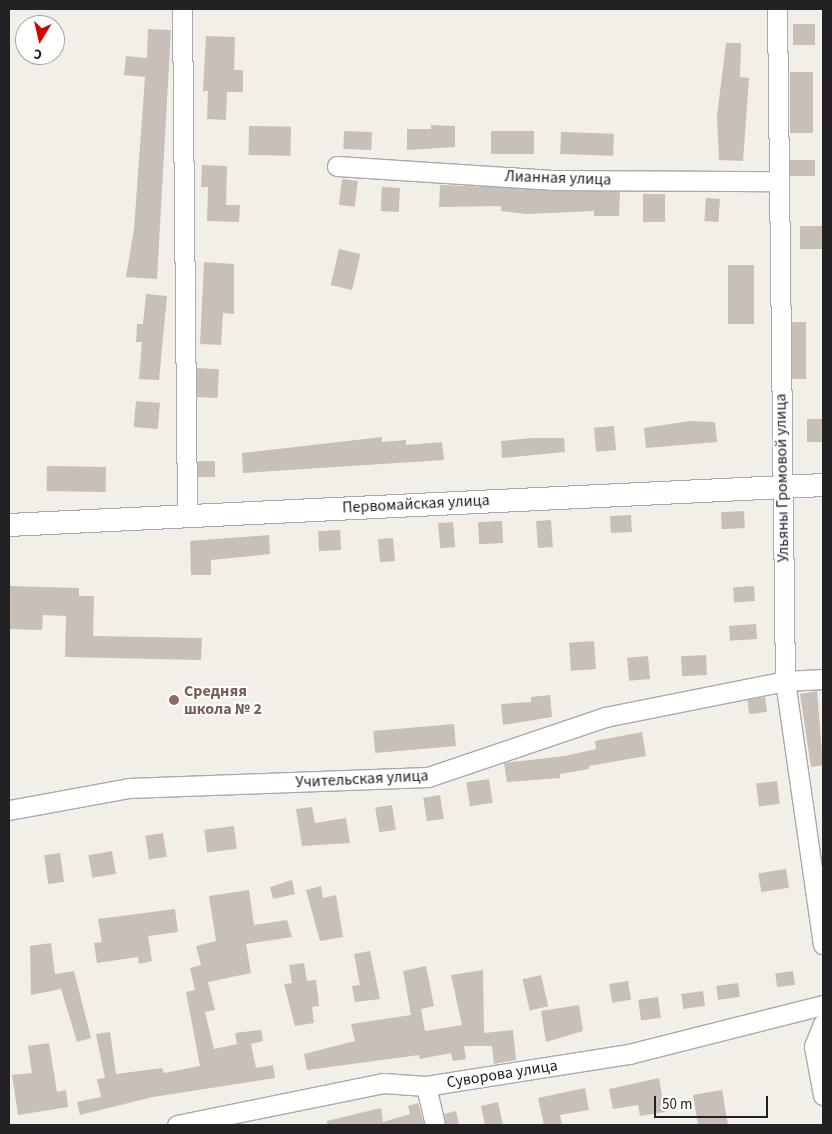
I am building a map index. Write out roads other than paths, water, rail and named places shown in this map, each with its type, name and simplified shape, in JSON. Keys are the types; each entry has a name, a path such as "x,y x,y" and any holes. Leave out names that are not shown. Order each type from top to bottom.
{"street":[{"path":"182,9 187,516"},
{"name":"Ульяны Громовой улица","path":"778,9 785,681 823,944"},
{"name":"Лианная улица","path":"337,166 552,180 779,181"},
{"name":"Первомайская улица","path":"9,525 823,485"},
{"name":"Учительская улица","path":"9,810 129,788 428,777 605,717 785,681 823,679"},
{"name":"Суворова улица","path":"178,1125 383,1083 426,1086 629,1054 823,1005"},
{"path":"823,1024 814,1046 823,1095"},
{"path":"426,1086 435,1125"}],"place":[{"name":"Средняя школа № 2","path":"174,700"}]}
